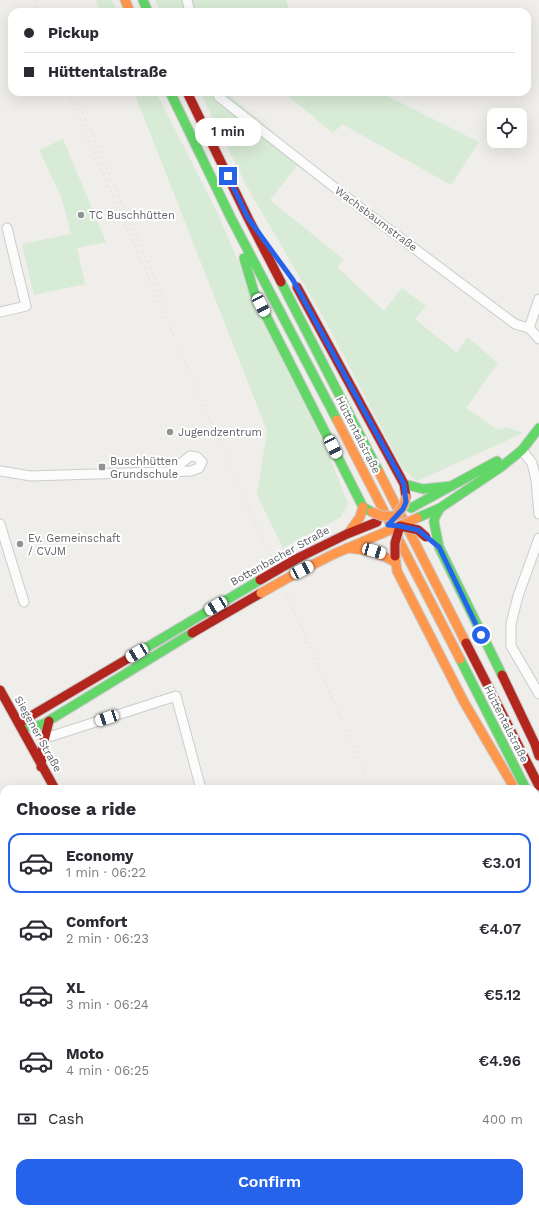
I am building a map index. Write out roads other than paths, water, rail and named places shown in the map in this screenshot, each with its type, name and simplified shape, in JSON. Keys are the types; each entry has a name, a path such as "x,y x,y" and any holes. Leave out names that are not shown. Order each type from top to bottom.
{"main road":[{"name":"Hüttentalstraße","path":"172,96 231,218 524,785"},
{"name":"Hüttentalstraße","path":"189,96 248,218 399,510 538,785"},
{"path":"231,218 254,292 363,507 382,516 396,516 440,508 501,467 522,450 539,428"},
{"path":"248,218 284,267"},
{"path":"293,280 404,484 406,502 403,509 396,516"},
{"path":"513,785 464,702 397,571 395,543 400,526 415,513 452,486 497,461 522,450"},
{"path":"404,484 423,489 452,486"},
{"path":"350,531 360,517 363,507"},
{"path":"440,508 434,522 439,547 516,703 539,756"},
{"name":"Bottenbacher Straße","path":"19,723 29,728 37,727 49,722 180,640 302,570 348,548 396,516"},
{"path":"379,528 400,526 418,530 439,547"},
{"name":"Bottenbacher Straße","path":"19,723 326,542 350,531 379,528"},
{"path":"348,548 367,549 382,553 395,559"},
{"name":"Siegener Straße","path":"0,690 19,723 41,767 52,785"},
{"path":"41,767 45,736 49,722"}],"street":[{"name":"Wachsbaumstraße","path":"219,96 371,216 515,324 529,328 539,339"},
{"path":"0,312 26,306 8,228"},
{"path":"529,328 539,299"},
{"path":"522,450 532,463 536,480 539,514"},
{"path":"0,471 31,476 172,471"},
{"path":"0,524 24,602"},
{"path":"539,538 518,596 511,624 511,646 539,694"},
{"path":"45,736 52,736 176,696 200,785"}],"railway":[{"path":"34,0 37,8"},
{"path":"69,96 370,785"},
{"path":"78,102 167,305"}],"place":[{"name":"TC Buschhütten","path":"81,215"},
{"name":"Jugendzentrum","path":"170,432"},
{"name":"Buschhütten Grundschule","path":"102,467"},
{"name":"Ev. Gemeinschaft / CVJM","path":"20,544"}]}
